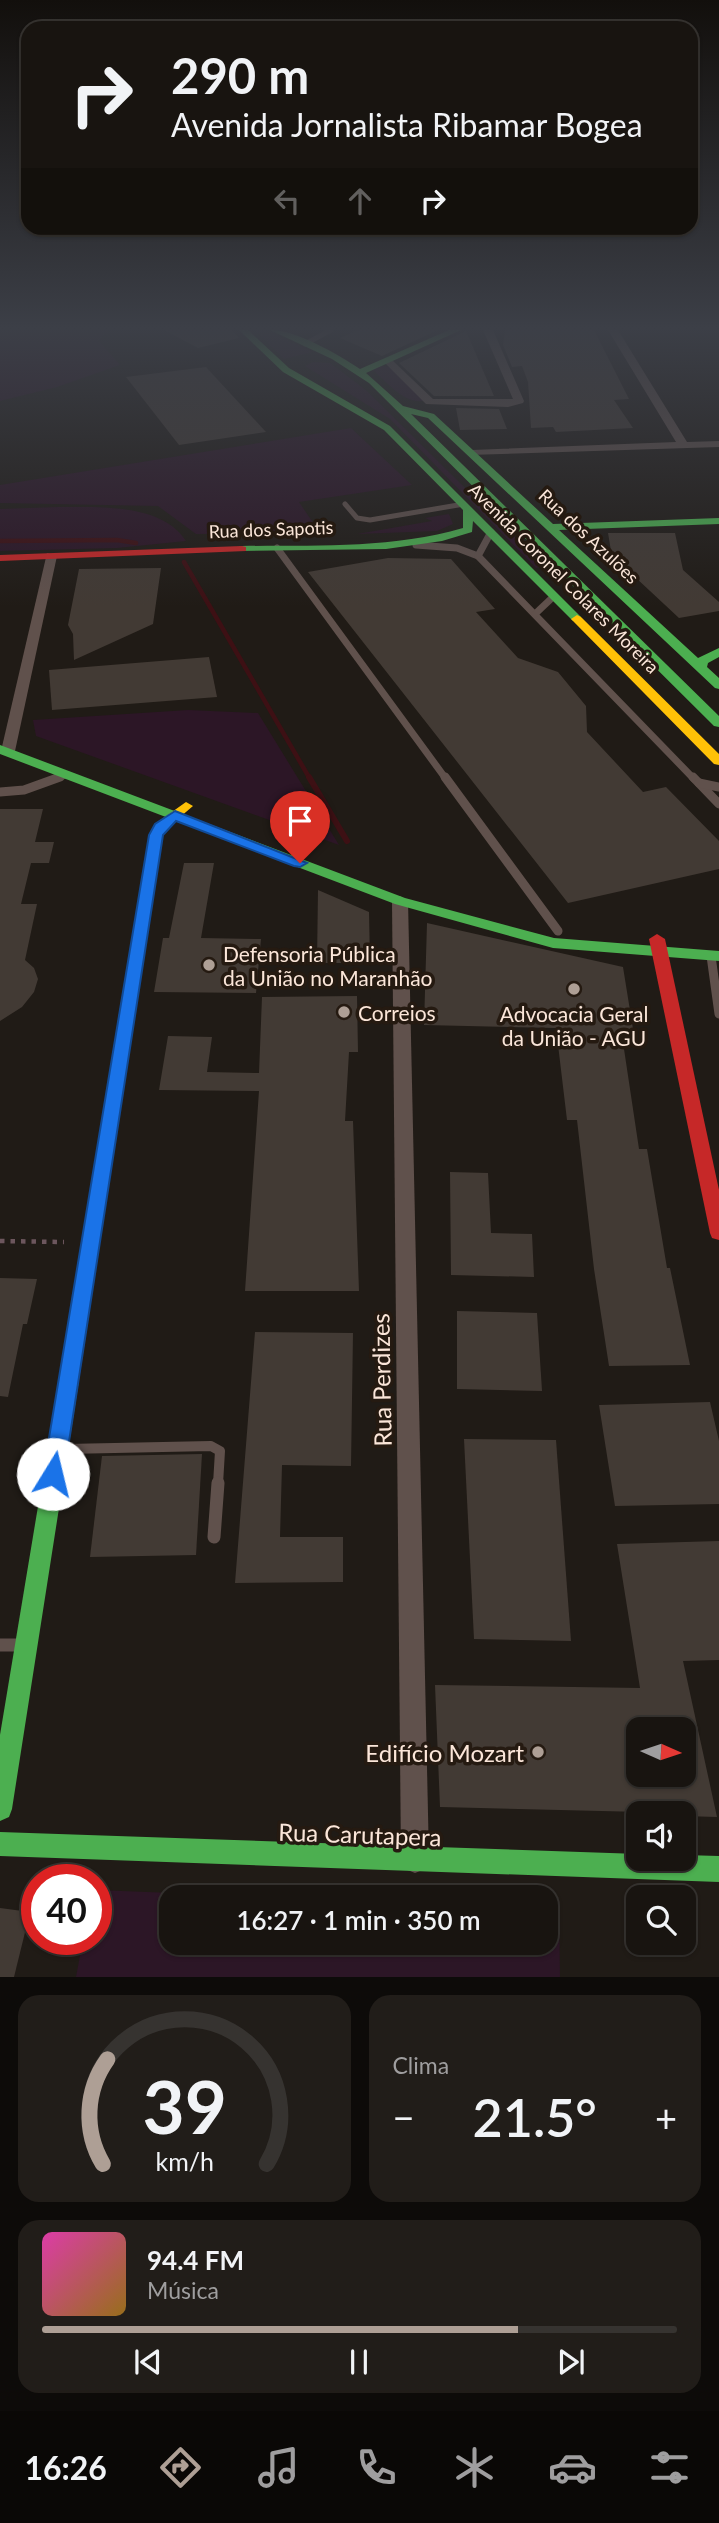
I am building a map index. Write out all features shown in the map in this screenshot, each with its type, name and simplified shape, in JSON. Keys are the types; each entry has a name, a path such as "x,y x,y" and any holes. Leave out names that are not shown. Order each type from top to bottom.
{"main road":[{"name":"Avenida Coronel Colares Moreira","path":"380,422 719,761"},
{"name":"Avenida Coronel Colares Moreira","path":"412,422 719,723"},
{"name":"Rua dos Azulões","path":"442,422 471,453 701,665 719,685"},
{"path":"481,490 547,523 719,522"},
{"name":"Rua dos Sapotis","path":"0,558 397,544 443,540 464,533 470,523 466,507"},
{"path":"701,665 707,651 719,645"},
{"path":"701,665 719,652"},
{"path":"5,744 181,811 400,901 553,943 658,946"},
{"path":"5,744 67,774 408,889 558,931 717,952"},
{"path":"0,1809 156,835 160,827 181,811"},
{"path":"658,946 719,1233"},
{"name":"Rua Carutapera","path":"0,1844 719,1869"}],"street":[{"path":"668,422 682,445"},
{"path":"471,453 719,444"},
{"path":"5,744 51,556"},
{"name":"Rua Perdizes","path":"400,901 415,1859"}],"lane":[{"path":"345,504 357,518 370,520 466,507"},
{"path":"478,556 491,532"},
{"path":"397,544 457,548 478,556 719,804"},
{"path":"277,548 558,931"},
{"path":"535,614 554,596"},
{"path":"0,792 24,790 67,774"},
{"path":"697,782 719,787"},
{"path":"717,952 719,1014"},
{"path":"57,1449 211,1446 220,1451 215,1537"},
{"path":"0,1645 26,1644"}],"path":[{"path":"0,1241 90,1242"}],"shaded area":[{"path":"393,422 399,422 544,566 536,568"},
{"path":"351,428 412,485 299,502 320,533 196,534 158,506 0,503 0,485"},
{"path":"110,508 146,514 162,520 186,541 117,548 0,551 0,509"},
{"path":"449,514 453,524 437,531 357,534 432,521 425,518"},
{"path":"188,710 258,713 339,845 36,736 33,720"},
{"path":"112,1891 159,1893 159,1955 558,1955 559,1908 560,1977 76,1977 80,1955 112,1955"}],"building":[{"path":"161,422 257,422 266,432 179,445"},
{"path":"459,422 504,422 507,429 460,430"},
{"path":"531,422 629,422 633,428 556,432 553,427 531,428"},
{"path":"608,533 675,533 683,570 719,602 719,611 679,618 620,563 613,563"},
{"path":"388,558 451,559 495,609 476,612 518,658 558,672 586,706 587,732 643,792 666,787 719,841 719,869 568,903 308,572"},
{"path":"161,568 153,624 74,660 73,634 68,625 79,569"},
{"path":"209,657 217,697 52,710 49,670"},
{"path":"0,809 43,809 35,842 54,842 49,863 31,863 21,904 37,904 25,960 34,968 38,979 34,992 22,1007 0,1021"},
{"name":"Defensoria Pública da União no Maranhão","path":"184,863 214,863 201,938 261,939 256,993 154,992 163,938 169,938"},
{"path":"318,890 369,912 370,963 317,963"},
{"path":"427,923 623,967 633,1029 621,1029 639,1149 647,1149 667,1268 670,1268 690,1365 609,1366 594,1269 577,1120 567,1120 556,1028 424,1025"},
{"path":"357,996 358,1052 349,1052 345,1121 353,1121 359,1291 245,1291 259,1091 159,1090 168,1036 212,1037 207,1072 259,1073 262,997"},
{"path":"450,1172 488,1173 491,1233 532,1234 534,1277 451,1275"},
{"path":"0,1278 37,1279 27,1324 23,1324 8,1397 0,1396"},
{"path":"457,1311 537,1313 542,1391 457,1389"},
{"path":"255,1332 353,1333 351,1466 282,1465 280,1537 343,1537 343,1582 235,1583"},
{"path":"710,1402 719,1441 719,1504 615,1506 599,1405"},
{"path":"464,1439 556,1440 571,1641 474,1639"},
{"path":"202,1454 196,1555 90,1557 102,1456"},
{"name":"Edifício Mozart","path":"719,1541 719,1660 683,1661 695,1717 626,1717 626,1787 696,1787 696,1721 717,1817 696,1816 696,1801 626,1801 626,1812 440,1807 435,1685 640,1688 617,1544"},
{"path":"0,1908 21,1911 21,1949 14,1977 0,1977"}],"waterway":[{"path":"0,541 117,540 136,543"},
{"path":"184,562 310,779"},
{"path":"309,777 347,841"}],"traffic: fast":[{"path":"377,422 387,428 577,619"},
{"path":"414,422 719,723"},
{"path":"438,422 719,685"},
{"path":"242,549 356,548 414,543 468,530 468,509"},
{"path":"552,527 719,521"},
{"path":"701,668 702,661 719,652"},
{"path":"0,749 400,901 553,943 719,956"},
{"path":"0,1809 69,1380"},
{"path":"0,1844 719,1869"}],"traffic: slow":[{"path":"577,619 719,761"},
{"path":"125,1026 156,835 160,827 186,806"}],"traffic: jam":[{"path":"0,558 242,549"},
{"path":"657,939 719,1233"},
{"path":"69,1380 125,1026"}],"place":[{"name":"Defensoria Pública da União no Maranhão","path":"209,965"},
{"name":"Advocacia Geral da União - AGU","path":"574,989"},
{"name":"Correios","path":"344,1012"},
{"name":"Edifício Mozart","path":"538,1752"}],"route":[{"path":"53,1474 156,835 160,827 175,815 300,863"}]}
